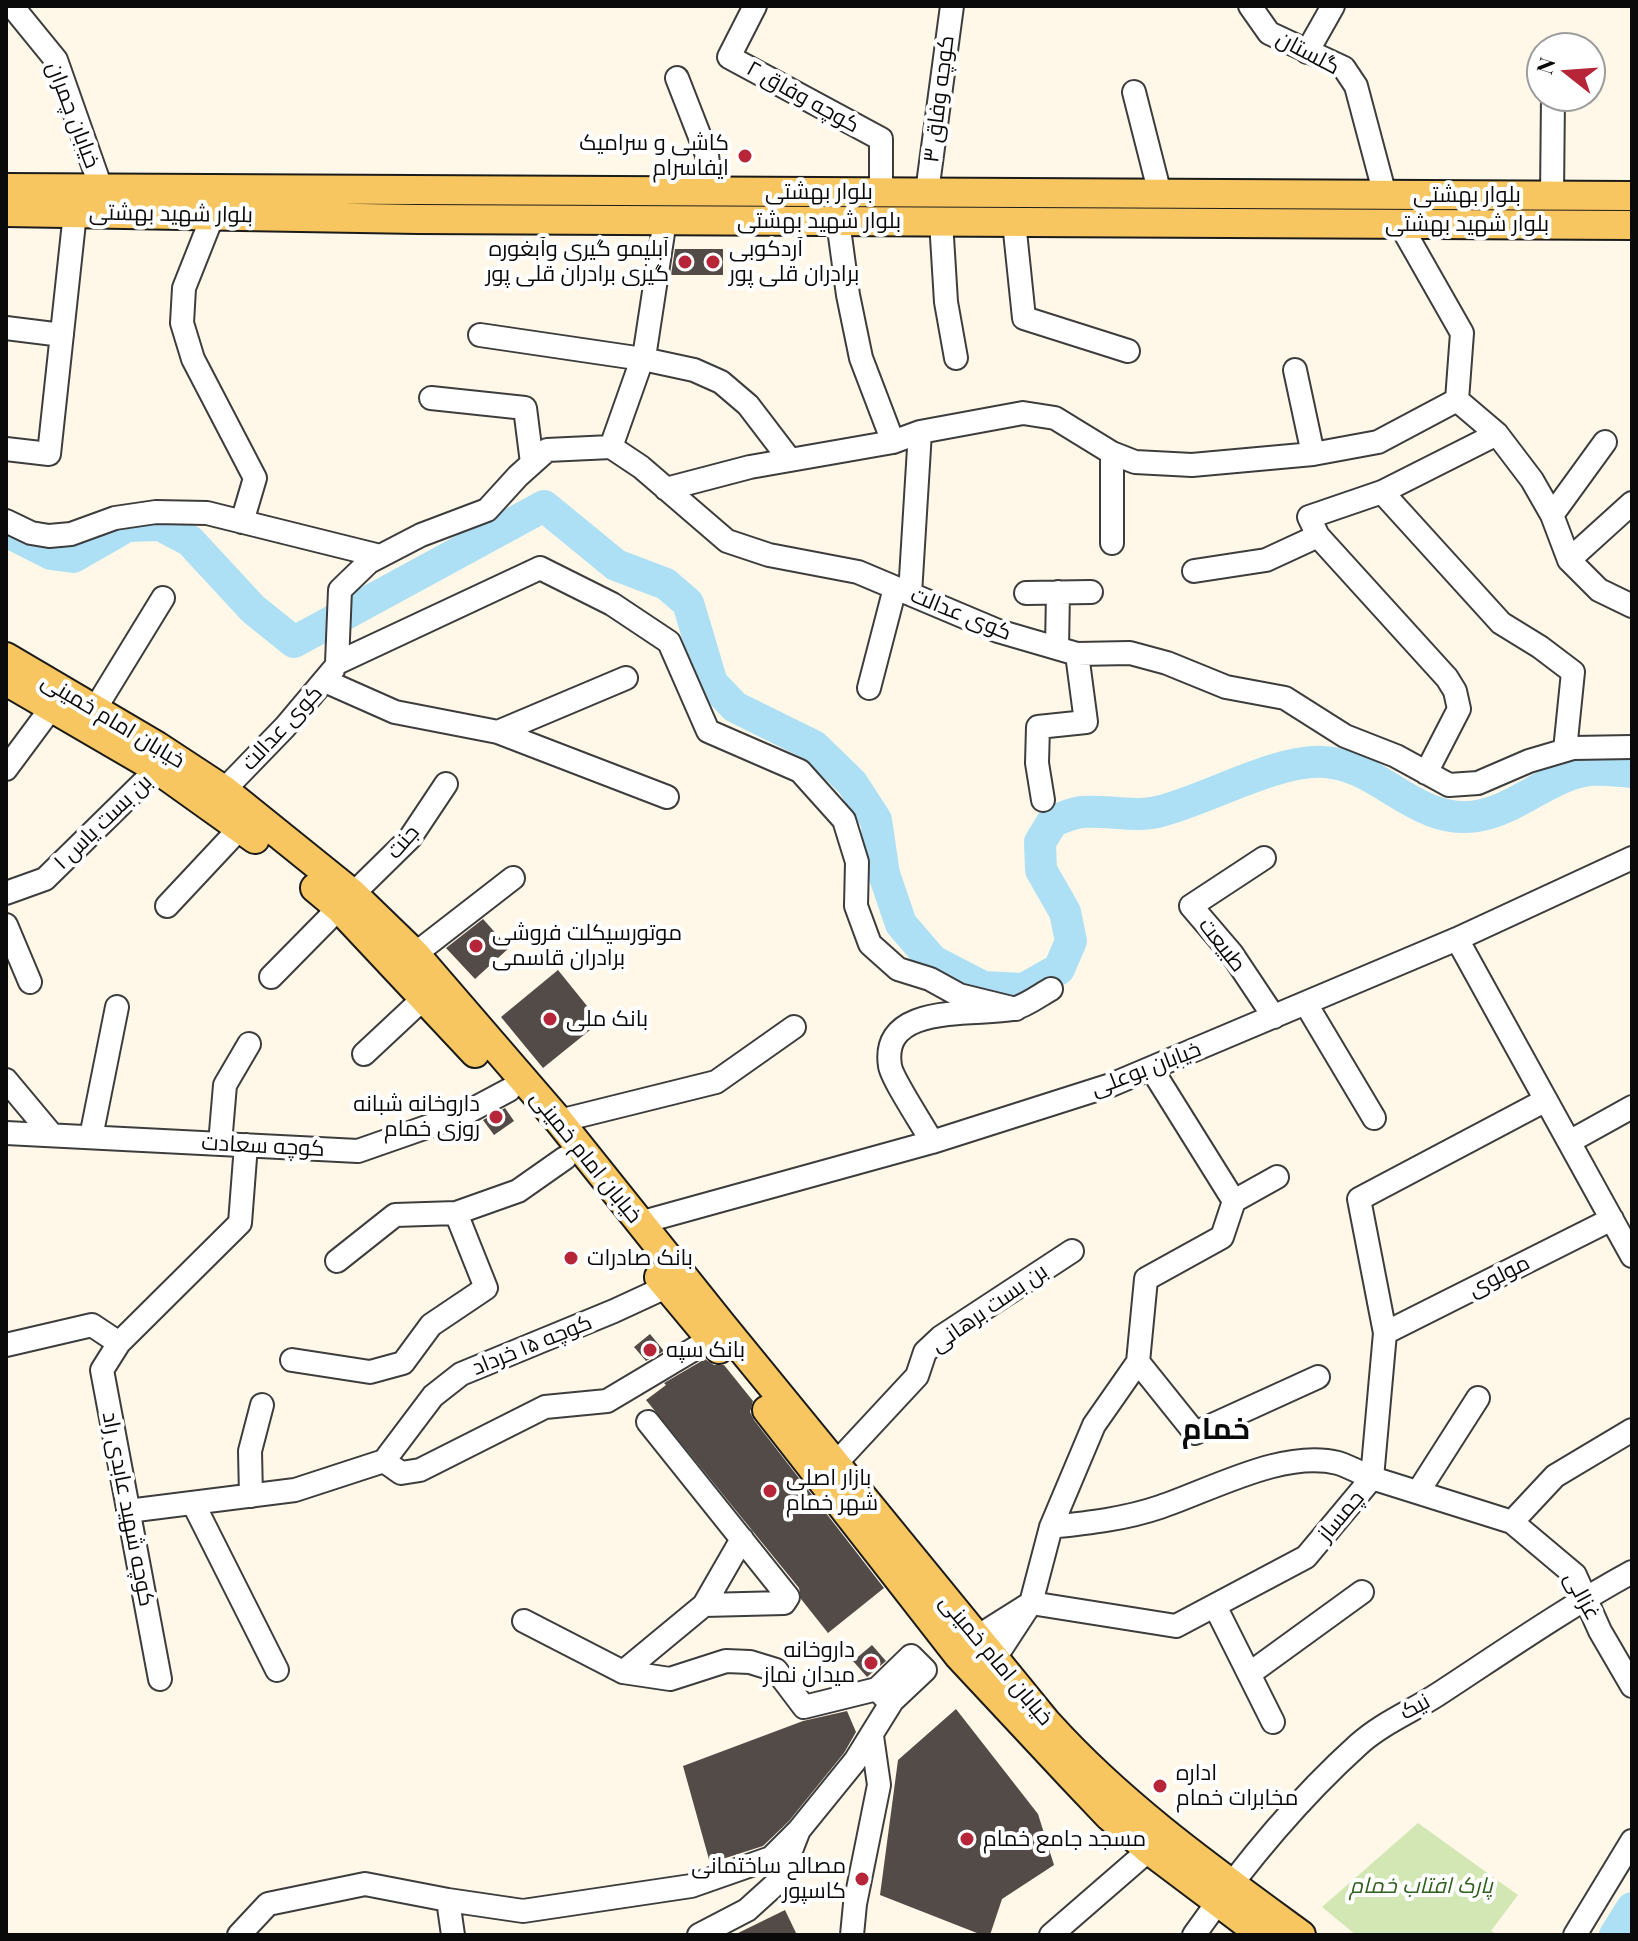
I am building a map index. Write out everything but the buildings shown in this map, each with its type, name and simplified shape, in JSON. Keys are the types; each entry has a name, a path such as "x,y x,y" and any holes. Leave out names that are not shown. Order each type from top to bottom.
{"main road":[{"name":"بلوار بهشتی","path":"6,188 1632,196"},
{"path":"418,219 419,190"},
{"name":"بلوار شهید بهشتی","path":"6,212 418,219 1632,225"},
{"name":"خیابان امام خمینی","path":"6,657 224,790 346,901 425,997 509,1090 666,1287 828,1472"},
{"name":"خیابان امام خمینی","path":"6,681 157,769 346,901 415,954 559,1121 828,1472 947,1620 1083,1763 1225,1894 1262,1935"},
{"name":"خیابان امام خمینی","path":"976,1650 1109,1816 1149,1850 1301,1935"}],"street":[{"name":"خیابان چمران","path":"12,6 56,60 101,188"},
{"name":"کوچه وفاق ۲","path":"755,6 729,57 881,139 881,192"},
{"name":"کوچه وفاق ۳","path":"927,192 952,6"},
{"name":"گلستان","path":"1250,6 1269,33 1344,68 1356,86 1385,195"},
{"path":"1307,52 1333,6"},
{"path":"677,78 707,155 711,191"},
{"path":"1134,92 1160,194"},
{"path":"1552,196 1553,112"},
{"path":"6,449 49,454 75,213"},
{"path":"213,215 184,288 182,323 193,359 255,478 242,522"},
{"path":"331,672 340,590 369,562 421,535 487,510 547,450 611,447 643,359 665,220"},
{"path":"838,221 861,358 893,442"},
{"path":"941,221 946,302 956,358"},
{"path":"1014,222 1024,318 1128,351"},
{"path":"1400,224 1462,333 1457,400"},
{"path":"6,328 62,335"},
{"path":"480,335 643,359 694,370 721,382 748,405 790,460"},
{"path":"1295,370 1313,454"},
{"path":"431,398 525,408 532,463"},
{"path":"1457,400 1497,434 1532,480 1552,515 1569,560 1599,590 1632,606"},
{"path":"666,489 750,467 893,442 920,432 1023,413 1055,418 1112,453 1135,462 1192,465 1313,454 1378,442 1457,400"},
{"path":"869,688 902,591 920,432"},
{"path":"1426,773 1459,709 1455,691 1447,678 1318,536 1309,517 1382,492 1497,434"},
{"path":"1552,515 1605,442"},
{"name":"کوی عدالت","path":"611,447 641,467 727,541 769,555 858,572 998,631 1067,651 1130,653 1167,663 1226,687 1285,698 1345,736 1396,756 1449,785 1478,783 1529,761 1565,750 1632,747"},
{"path":"1112,453 1112,543"},
{"path":"1382,492 1501,623 1573,672 1565,750"},
{"path":"1569,560 1632,503"},
{"path":"6,521 31,533 49,536 71,534 115,518 156,512 207,513 380,556"},
{"path":"1194,571 1266,560 1318,536"},
{"path":"331,672 540,568 612,604 669,642 694,693 708,731 800,771 844,820 857,862 856,906 870,944 898,969 930,979 959,995 1016,1009"},
{"path":"1043,800 1037,763 1038,727 1086,722 1067,651 1058,592"},
{"path":"1026,593 1091,592"},
{"path":"95,709 163,598"},
{"path":"331,672 395,712 498,732 667,797"},
{"name":"کوی عدالت","path":"224,790 285,727 331,672"},
{"path":"498,732 626,678"},
{"path":"6,769 52,707"},
{"name":"بن بست یاس ۱","path":"6,893 45,879 157,769"},
{"name":"جنت","path":"271,977 410,838 446,784"},
{"path":"167,906 241,827"},
{"name":"طبيعت","path":"1264,858 1191,906 1232,954 1274,1017"},
{"name":"خیابان بوعلی","path":"639,1223 932,1142 1111,1085 1626,868"},
{"path":"415,954 513,878"},
{"path":"6,925 30,982"},
{"path":"1457,939 1632,1256"},
{"path":"932,1142 890,1067 892,1039 903,1026 940,1015 1016,1009 1051,989"},
{"path":"364,1054 425,997"},
{"path":"1306,1004 1374,1118"},
{"path":"91,1137 117,1007"},
{"path":"559,1121 716,1082 794,1027"},
{"path":"220,1144 225,1085 249,1044"},
{"path":"1151,1068 1234,1201"},
{"path":"6,1080 52,1135"},
{"name":"کوچه سعادت","path":"8,1138 52,1135 358,1151 464,1114 509,1090"},
{"path":"1051,1527 1108,1521 1158,1508 1272,1466 1309,1460 1337,1463 1372,1478 1385,1333 1359,1199 1546,1100"},
{"path":"1569,1142 1632,1107"},
{"name":"کوچه شهید عابدی راد","path":"160,1679 102,1370 119,1343 240,1223 246,1145"},
{"path":"337,1261 395,1215 456,1213 518,1191 565,1158"},
{"path":"918,1663 976,1650 1031,1603 1051,1527 1094,1425 1138,1362 1146,1279 1222,1237 1234,1201 1277,1177"},
{"path":"292,1360 370,1372 403,1363 431,1325 486,1288 456,1213"},
{"name":"مولوی","path":"1385,1333 1612,1219"},
{"name":"بن بست برهانی","path":"828,1472 917,1376 925,1352 941,1337 1072,1251"},
{"name":"کوچه ۱۵ خرداد","path":"384,1461 433,1396 461,1374 666,1287"},
{"path":"6,1345 92,1325 119,1343"},
{"path":"128,1511 295,1490 384,1461 401,1473 420,1470 545,1407 607,1401 711,1339"},
{"path":"1138,1362 1195,1433 1318,1377"},
{"path":"1418,1492 1478,1398"},
{"path":"251,1496 250,1451 262,1405"},
{"path":"648,1422 788,1597 787,1601 704,1605"},
{"path":"1512,1522 1555,1476 1632,1430"},
{"name":"چمساز","path":"1031,1603 1176,1626 1306,1557 1372,1478 1512,1522"},
{"path":"193,1503 277,1670"},
{"name":"غزالی","path":"1512,1522 1575,1575 1600,1631 1632,1686"},
{"path":"623,1672 704,1605 742,1539"},
{"name":"نیک","path":"1194,1935 1285,1819 1360,1743 1585,1597 1632,1572"},
{"path":"1249,1674 1362,1592"},
{"path":"1215,1606 1273,1722"},
{"path":"239,1935 268,1904 365,1884 523,1911 691,1886 771,1858 799,1830 855,1761 872,1736 884,1696 918,1663 947,1620"},
{"path":"524,1621 623,1672 670,1679 726,1661 750,1662 776,1670 804,1707 884,1696"},
{"path":"852,1935 879,1785 872,1736"},
{"path":"699,1935 747,1910 779,1881 799,1830"},
{"path":"1575,1935 1632,1841"},
{"path":"1051,1935 1149,1850"},
{"path":"448,1900 453,1935"}],"green space":[{"name":"پارک افتاب خمام","path":"1418,1823 1518,1895 1491,1931 1499,1935 1356,1935 1322,1907"}],"waterway":[{"path":"6,531 51,554 73,557 127,526 160,525 190,541 253,609 294,642 544,506 616,565 666,584 688,603 712,683 735,707 814,746 852,783 876,820 884,874 901,924 933,961 983,987 1024,989 1059,969 1071,941 1065,912 1041,870 1040,842 1053,821 1071,814 1161,811 1264,773 1305,763 1344,765 1417,804 1455,817 1491,813 1583,771 1632,772"},
{"path":"1615,1935 1632,1908"}],"place":[{"name":"کاشی و سرامیک ایفاسرام","path":"745,156"},
{"name":"آبلیمو گیری وآبغوره گیری برادران قلی پور","path":"685,262"},
{"name":"آردکوبی برادران قلی پور","path":"713,262"},
{"name":"موتورسیکلت فروشی برادران قاسمی","path":"476,946"},
{"name":"بانک ملی","path":"550,1019"},
{"name":"داروخانه شبانه روزی خمام","path":"496,1117"},
{"name":"بانک صادرات","path":"571,1258"},
{"name":"بانک سپه","path":"650,1350"},
{"name":"بازار اصلی شهر خمام","path":"770,1491"},
{"name":"داروخانه میدان نماز","path":"871,1663"},
{"name":"اداره مخابرات خمام","path":"1160,1786"},
{"name":"مسجد جامع خمام","path":"967,1839"},
{"name":"مصالح ساختمانی کاسپور","path":"862,1879"}],"district":[{"name":"خمام","path":"1216,1430"}]}
